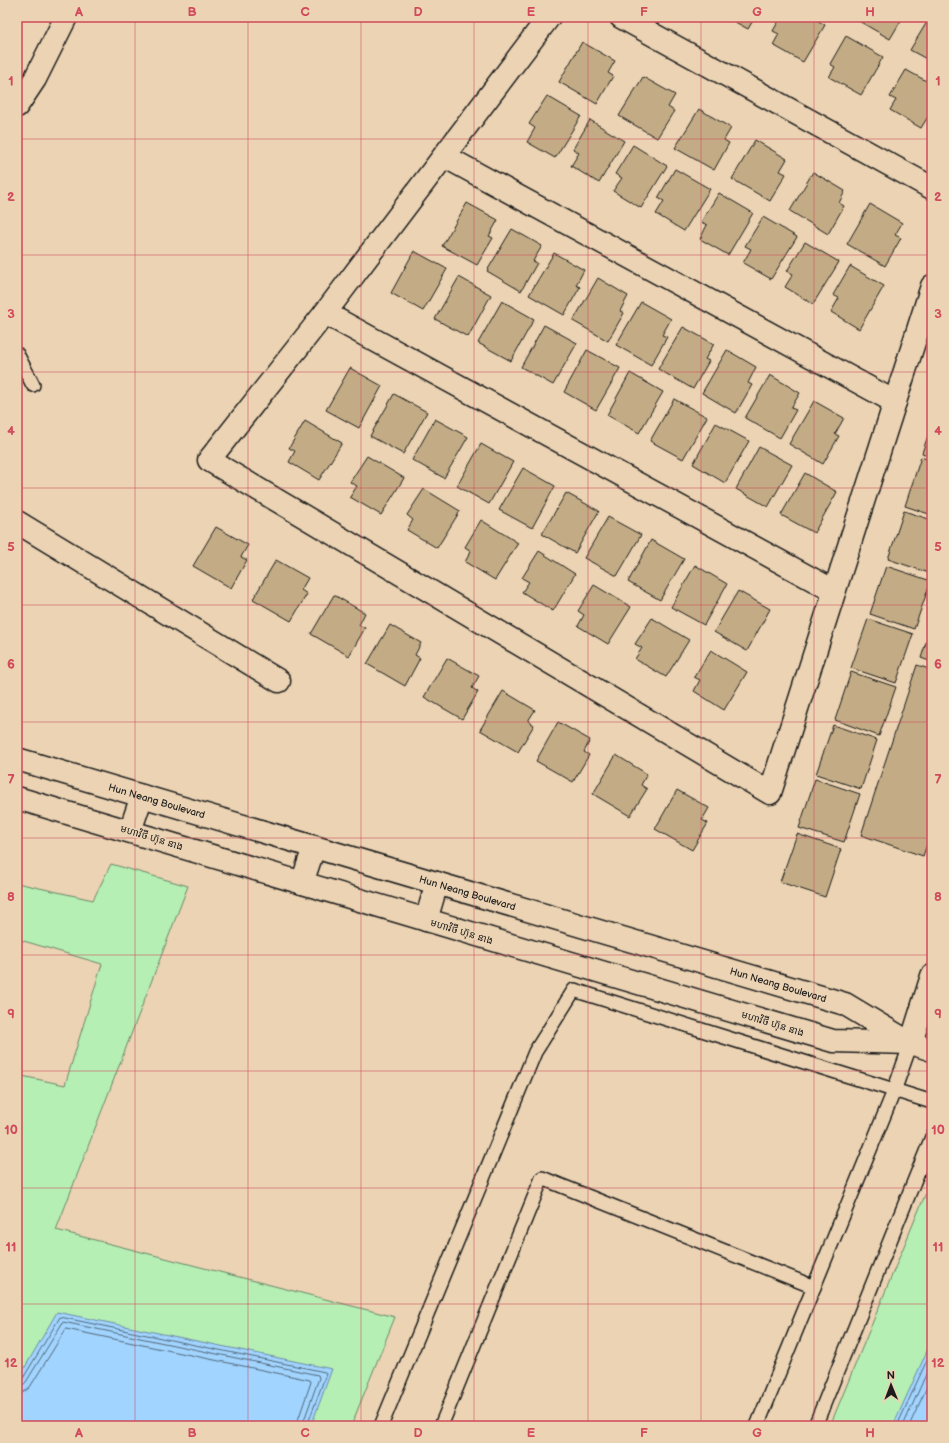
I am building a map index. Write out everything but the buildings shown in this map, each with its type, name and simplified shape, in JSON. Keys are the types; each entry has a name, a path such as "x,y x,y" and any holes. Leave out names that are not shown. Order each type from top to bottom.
{"street":[{"path":"17,106 35,78 66,17"},
{"path":"549,17 325,312 209,460 770,793 932,286"},
{"path":"621,17 932,188"},
{"path":"444,156 895,402"},
{"path":"325,312 834,591"},
{"path":"17,522 279,681"},
{"name":"Hun Neang Boulevard","path":"17,759 845,1004 911,1043"},
{"path":"130,831 142,796"},
{"name":"មហាវិថី ហ៊ុន នាង","path":"17,798 833,1041 911,1043 932,1050"},
{"path":"302,883 314,847"},
{"path":"426,920 437,883"},
{"path":"911,1043 932,976"}],"lane":[{"path":"17,354 33,385"},
{"path":"381,1426 535,1052 574,990 932,1102"},
{"path":"757,1426 894,1091 911,1043"},
{"path":"815,1426 932,1137"},
{"path":"442,1426 542,1178 814,1287"}],"green space":[{"path":"111,864 188,886 56,1230 395,1317 351,1426 17,1426 17,1075 65,1085 102,964 17,939 17,883 93,900"},
{"path":"932,1178 932,1426 830,1426"}],"water":[{"path":"57,1312 332,1369 311,1426 17,1426 17,1381"},
{"path":"932,1340 932,1426 893,1426"}]}
